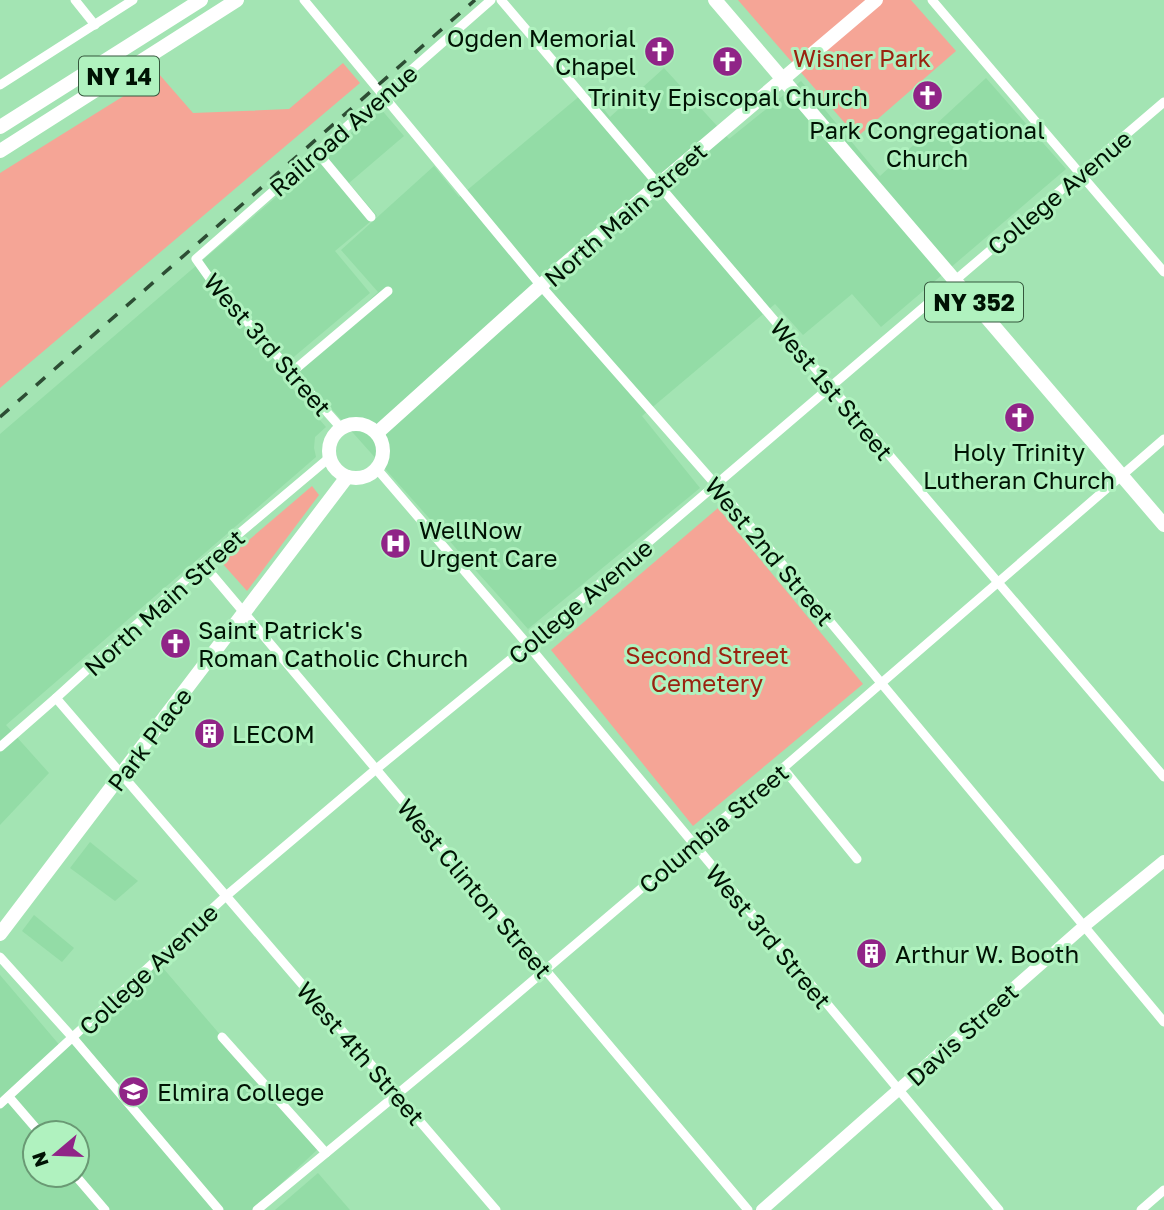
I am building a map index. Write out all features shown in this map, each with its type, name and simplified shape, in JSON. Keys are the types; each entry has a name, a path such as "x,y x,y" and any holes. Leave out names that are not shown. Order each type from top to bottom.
{"main road":[{"name":"NY 14","path":"0,127 201,0"},
{"name":"NY 14","path":"0,151 237,0"},
{"name":"NY 352","path":"715,0 1164,525"},
{"name":"North Main Street","path":"377,433 541,286 876,0"},
{"path":"360,424 377,433 383,451 377,469 367,477 347,477 336,470 329,458 332,438 341,428 360,424"},
{"name":"Park Place","path":"0,934 347,477"}],"street":[{"path":"75,0 95,25"},
{"path":"0,85 133,0"},
{"name":"West 2nd Street","path":"304,0 541,286 716,485 1164,1021"},
{"name":"Railroad Avenue","path":"196,259 491,0"},
{"name":"West 1st Street","path":"501,0 1164,777"},
{"path":"932,0 1164,272"},
{"name":"College Avenue","path":"0,1104 226,896 374,770 528,645 1164,103"},
{"path":"317,152 371,217"},
{"name":"West 3rd Street","path":"196,259 341,428"},
{"path":"292,372 388,290"},
{"name":"Columbia Street","path":"257,1210 882,684 996,582 1164,439"},
{"name":"North Main Street","path":"0,747 203,564 329,458"},
{"name":"West 3rd Street","path":"377,469 528,645 999,1210"},
{"name":"West Clinton Street","path":"203,564 374,770 748,1210"},
{"path":"57,698 124,774"},
{"path":"783,768 857,859"},
{"name":"West 4th Street","path":"124,774 496,1210"},
{"name":"Davis Street","path":"762,1210 1083,927 1164,861"},
{"path":"0,957 73,1038 219,1210"},
{"path":"222,1037 326,1153"},
{"path":"9,1097 28,1119"},
{"path":"87,1189 105,1210"},
{"path":"1141,1210 1164,1190"}],"shaded area":[{"path":"664,68 729,139 801,81 880,176 986,78 1066,169 881,327 852,294 803,335 775,304 642,416 700,488 528,629 296,369 378,292 341,250 434,166 459,197 588,89 610,117"},
{"path":"380,108 404,136 349,183 377,216 335,251 370,293 277,371 326,427 315,437 316,457 6,725 49,773 0,825 0,434"},
{"path":"90,842 138,881 115,901 70,868"},
{"path":"34,915 74,948 62,962 22,931"},
{"name":"Elmira College","path":"157,961 318,1149 253,1210 0,1210 0,975 62,1048"},
{"name":"Elmira College","path":"318,1173 350,1210 275,1210"}],"green space":[{"name":"Wisner Park","path":"738,0 911,0 956,51 857,137"},
{"path":"343,63 360,83 0,388 0,173 159,74 193,113 289,109"},
{"path":"312,486 319,495 247,591 222,563"},
{"name":"Second Street Cemetery","path":"718,508 863,684 693,826 551,650"}],"railway":[{"path":"0,417 475,0"}],"place":[{"name":"Ogden Memorial Chapel","path":"659,51"},
{"name":"Trinity Episcopal Church","path":"728,62"},
{"name":"Park Congregational Church","path":"927,95"},
{"name":"Holy Trinity Lutheran Church","path":"1019,417"},
{"name":"WellNow Urgent Care","path":"396,543"},
{"name":"Saint Patrick's Roman Catholic Church","path":"175,643"},
{"name":"LECOM","path":"209,733"},
{"name":"Arthur W. Booth","path":"872,953"},
{"name":"Elmira College","path":"134,1091"}]}
